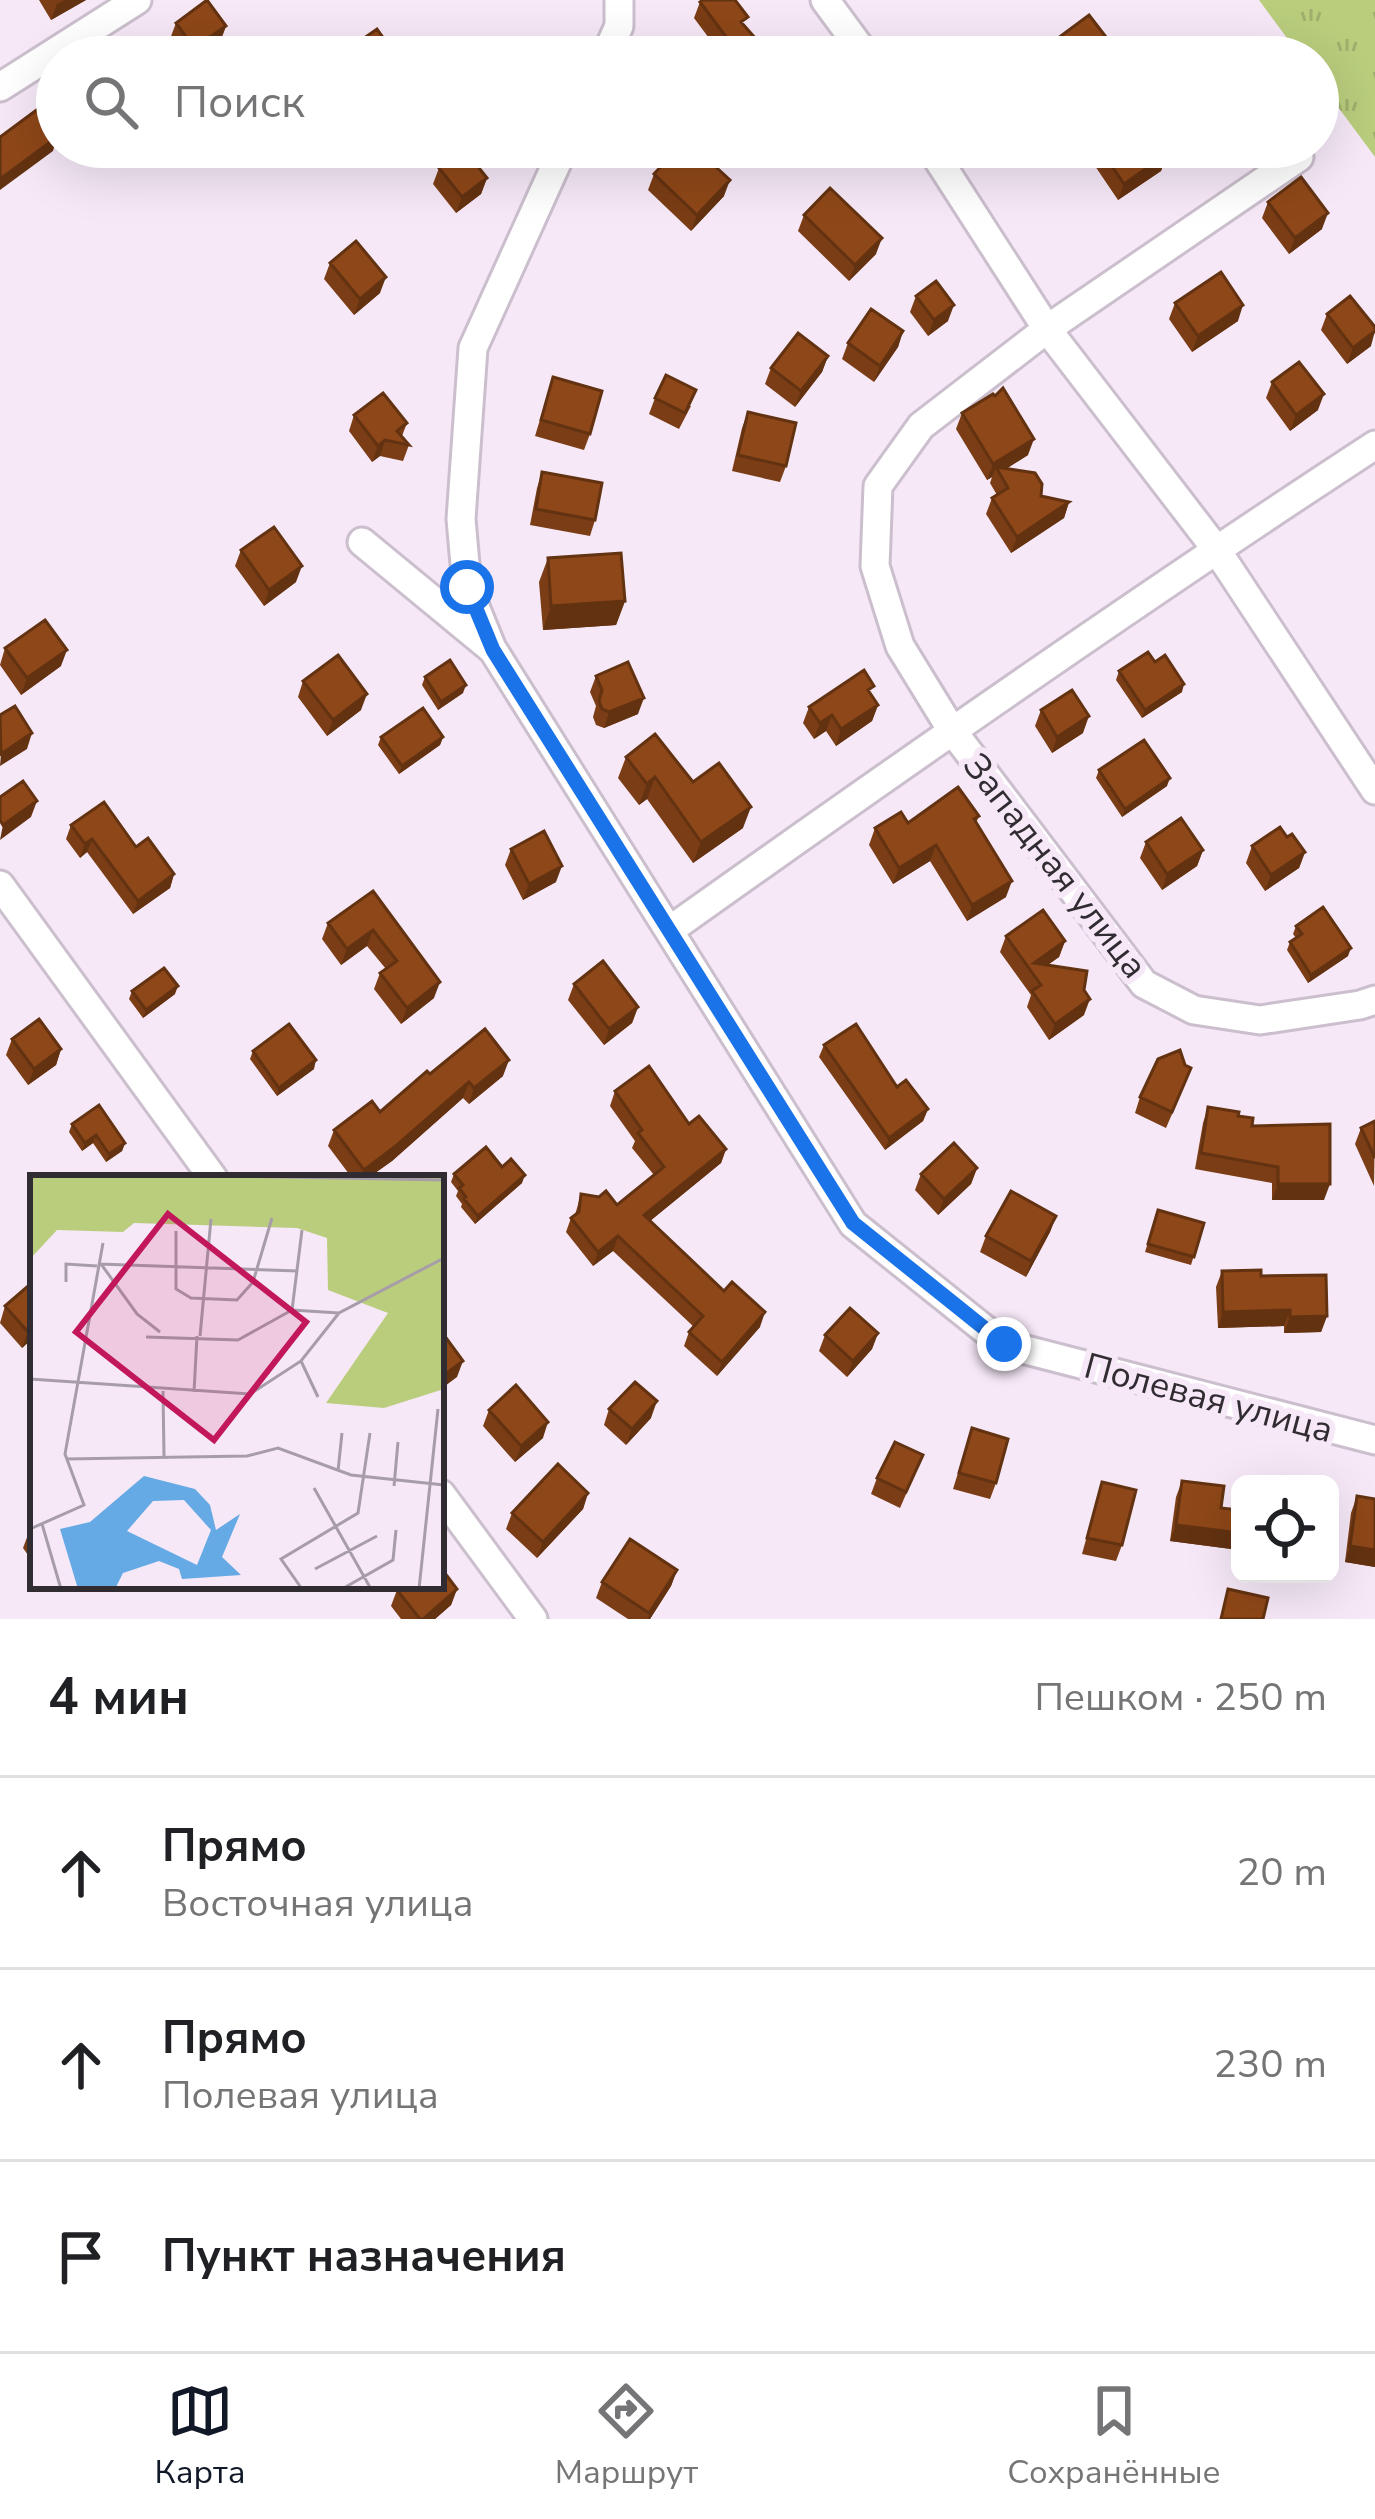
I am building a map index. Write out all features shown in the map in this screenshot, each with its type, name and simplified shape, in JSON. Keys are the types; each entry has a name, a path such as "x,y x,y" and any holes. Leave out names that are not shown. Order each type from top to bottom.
{"street":[{"path":"80,36 136,0"},
{"path":"614,36 619,0"},
{"path":"825,0 852,36"},
{"path":"0,87 36,64"},
{"path":"493,650 467,587 461,519 473,348 554,168"},
{"path":"944,168 1047,329 1216,549 1375,790"},
{"name":"Западная улица","path":"1283,168 1047,329 921,426 878,486 875,566 900,646 951,729 1144,984 1195,1010 1260,1020 1375,1000"},
{"name":"Западная улица","path":"670,929 951,729 1375,445"},
{"name":"Полевая улица","path":"362,542 493,650 853,1223 1004,1344 1375,1440"},
{"path":"0,885 211,1175"},
{"path":"444,1498 533,1619"}],"green space":[{"path":"1259,0 1375,0 1375,157 1339,108 1339,36 1286,36"}],"building":[{"path":"207,0 226,26 211,36 185,36 176,23"},
{"path":"735,0 748,17 741,22 753,36 725,36 700,2"},
{"path":"1089,15 1105,36 1061,36"},
{"path":"36,110 36,152 0,179 0,137"},
{"path":"439,168 479,168 487,178 462,197"},
{"path":"660,168 717,168 730,180 697,215 654,174"},
{"path":"1113,168 1147,168 1124,184"},
{"path":"1301,177 1328,213 1295,238 1268,202"},
{"path":"830,188 882,238 855,265 804,215"},
{"path":"356,241 386,277 360,299 330,263"},
{"path":"1221,272 1243,305 1198,336 1175,303"},
{"path":"936,281 954,305 934,320 916,296"},
{"path":"1350,296 1375,327 1353,348 1327,314"},
{"path":"871,309 903,331 880,366 848,343"},
{"path":"798,333 828,356 801,391 771,368"},
{"path":"1299,362 1324,394 1296,415 1272,382"},
{"path":"666,375 696,390 685,413 655,398"},
{"path":"553,377 602,391 590,434 541,420"},
{"path":"1003,388 1034,439 993,464 962,413"},
{"path":"383,393 407,423 397,431 409,445 385,440 378,446 354,415"},
{"path":"748,412 796,423 786,466 738,455"},
{"path":"996,467 1035,473 1042,484 1041,496 1069,502 1017,537 992,498 1008,488"},
{"path":"542,472 602,483 595,520 536,509"},
{"path":"274,527 302,566 269,590 241,550"},
{"path":"621,553 625,601 551,606 548,558"},
{"path":"45,620 67,650 27,678 5,648"},
{"path":"1148,652 1155,662 1165,655 1184,684 1145,710 1119,671"},
{"path":"338,655 367,694 333,720 303,681"},
{"path":"450,660 466,685 441,702 425,677"},
{"path":"628,662 644,698 609,712 602,709 596,676"},
{"path":"864,670 874,686 868,690 878,705 841,729 832,715 820,723 809,707"},
{"path":"1072,690 1089,716 1057,737 1041,710"},
{"path":"15,706 32,733 1,754 0,715"},
{"path":"423,708 443,737 402,766 381,737"},
{"path":"655,734 693,782 719,763 751,807 701,842 655,777 647,784 626,757"},
{"path":"1144,740 1170,778 1125,809 1099,770"},
{"path":"23,781 37,801 3,825 0,797"},
{"path":"958,787 979,816 974,819 1012,881 972,905 936,845 899,868 875,828 901,812 908,823"},
{"path":"104,802 136,847 148,838 174,874 138,901 92,839 85,844 71,825"},
{"path":"1181,818 1203,850 1167,874 1146,842"},
{"path":"1280,827 1305,852 1271,875 1252,846"},
{"path":"544,831 562,866 529,884 511,849"},
{"path":"373,891 440,982 407,1008 380,973 397,961 373,930 347,949 328,923"},
{"path":"1323,907 1351,948 1311,975 1290,942 1302,934 1296,926"},
{"path":"1043,910 1065,941 1034,963 1087,971 1084,990 1090,999 1055,1024 1032,991 1041,985 1006,936"},
{"path":"603,961 638,1007 609,1029 574,984"},
{"path":"164,968 178,986 146,1010 132,991"},
{"path":"39,1019 61,1049 34,1069 12,1039"},
{"path":"289,1024 316,1060 279,1088 253,1051"},
{"path":"856,1024 897,1087 906,1080 928,1109 889,1138 824,1045"},
{"path":"485,1029 509,1060 474,1088 469,1082 364,1170 334,1130 372,1101 380,1112"},
{"path":"1180,1050 1191,1068 1172,1112 1140,1097 1158,1059"},
{"path":"649,1066 689,1124 699,1116 726,1149 644,1215 724,1291 732,1282 765,1312 722,1362 689,1332 703,1316 618,1236 598,1252 571,1218 579,1212 581,1194 599,1197 606,1191 617,1205 664,1167 615,1091"},
{"path":"99,1105 125,1143 109,1154 96,1135 85,1143 72,1124"},
{"path":"1208,1107 1253,1118 1252,1126 1330,1124 1330,1184 1278,1184 1278,1167 1201,1153"},
{"path":"1375,1121 1375,1158 1361,1128"},
{"path":"954,1143 977,1168 944,1199 921,1174"},
{"path":"486,1147 502,1167 511,1159 525,1175 478,1216 464,1199 459,1188 463,1185 454,1174"},
{"path":"1011,1191 1056,1216 1031,1261 986,1236"},
{"path":"1158,1210 1204,1223 1194,1257 1148,1244"},
{"path":"1261,1270 1261,1276 1326,1275 1327,1316 1290,1317 1290,1310 1223,1312 1222,1271"},
{"path":"30,1288 28,1332 5,1306"},
{"path":"850,1308 878,1333 853,1361 825,1335"},
{"path":"444,1335 463,1361 444,1375"},
{"path":"635,1382 657,1401 632,1429 609,1409"},
{"path":"516,1385 548,1422 521,1446 489,1410"},
{"path":"972,1428 1008,1439 996,1483 959,1473"},
{"path":"895,1442 923,1455 906,1492 877,1478"},
{"path":"558,1464 588,1493 543,1542 512,1513"},
{"path":"1182,1481 1224,1486 1221,1508 1231,1509 1231,1532 1176,1525"},
{"path":"1102,1482 1136,1490 1122,1545 1087,1538"},
{"path":"1357,1496 1375,1499 1375,1550 1350,1546"},
{"path":"630,1539 677,1570 649,1613 602,1582"},
{"path":"444,1572 457,1589 423,1619 397,1590 444,1589"},
{"path":"1228,1589 1268,1598 1263,1619 1221,1619"}],"route":[{"path":"467,587 493,650 853,1223 1004,1344"}]}
